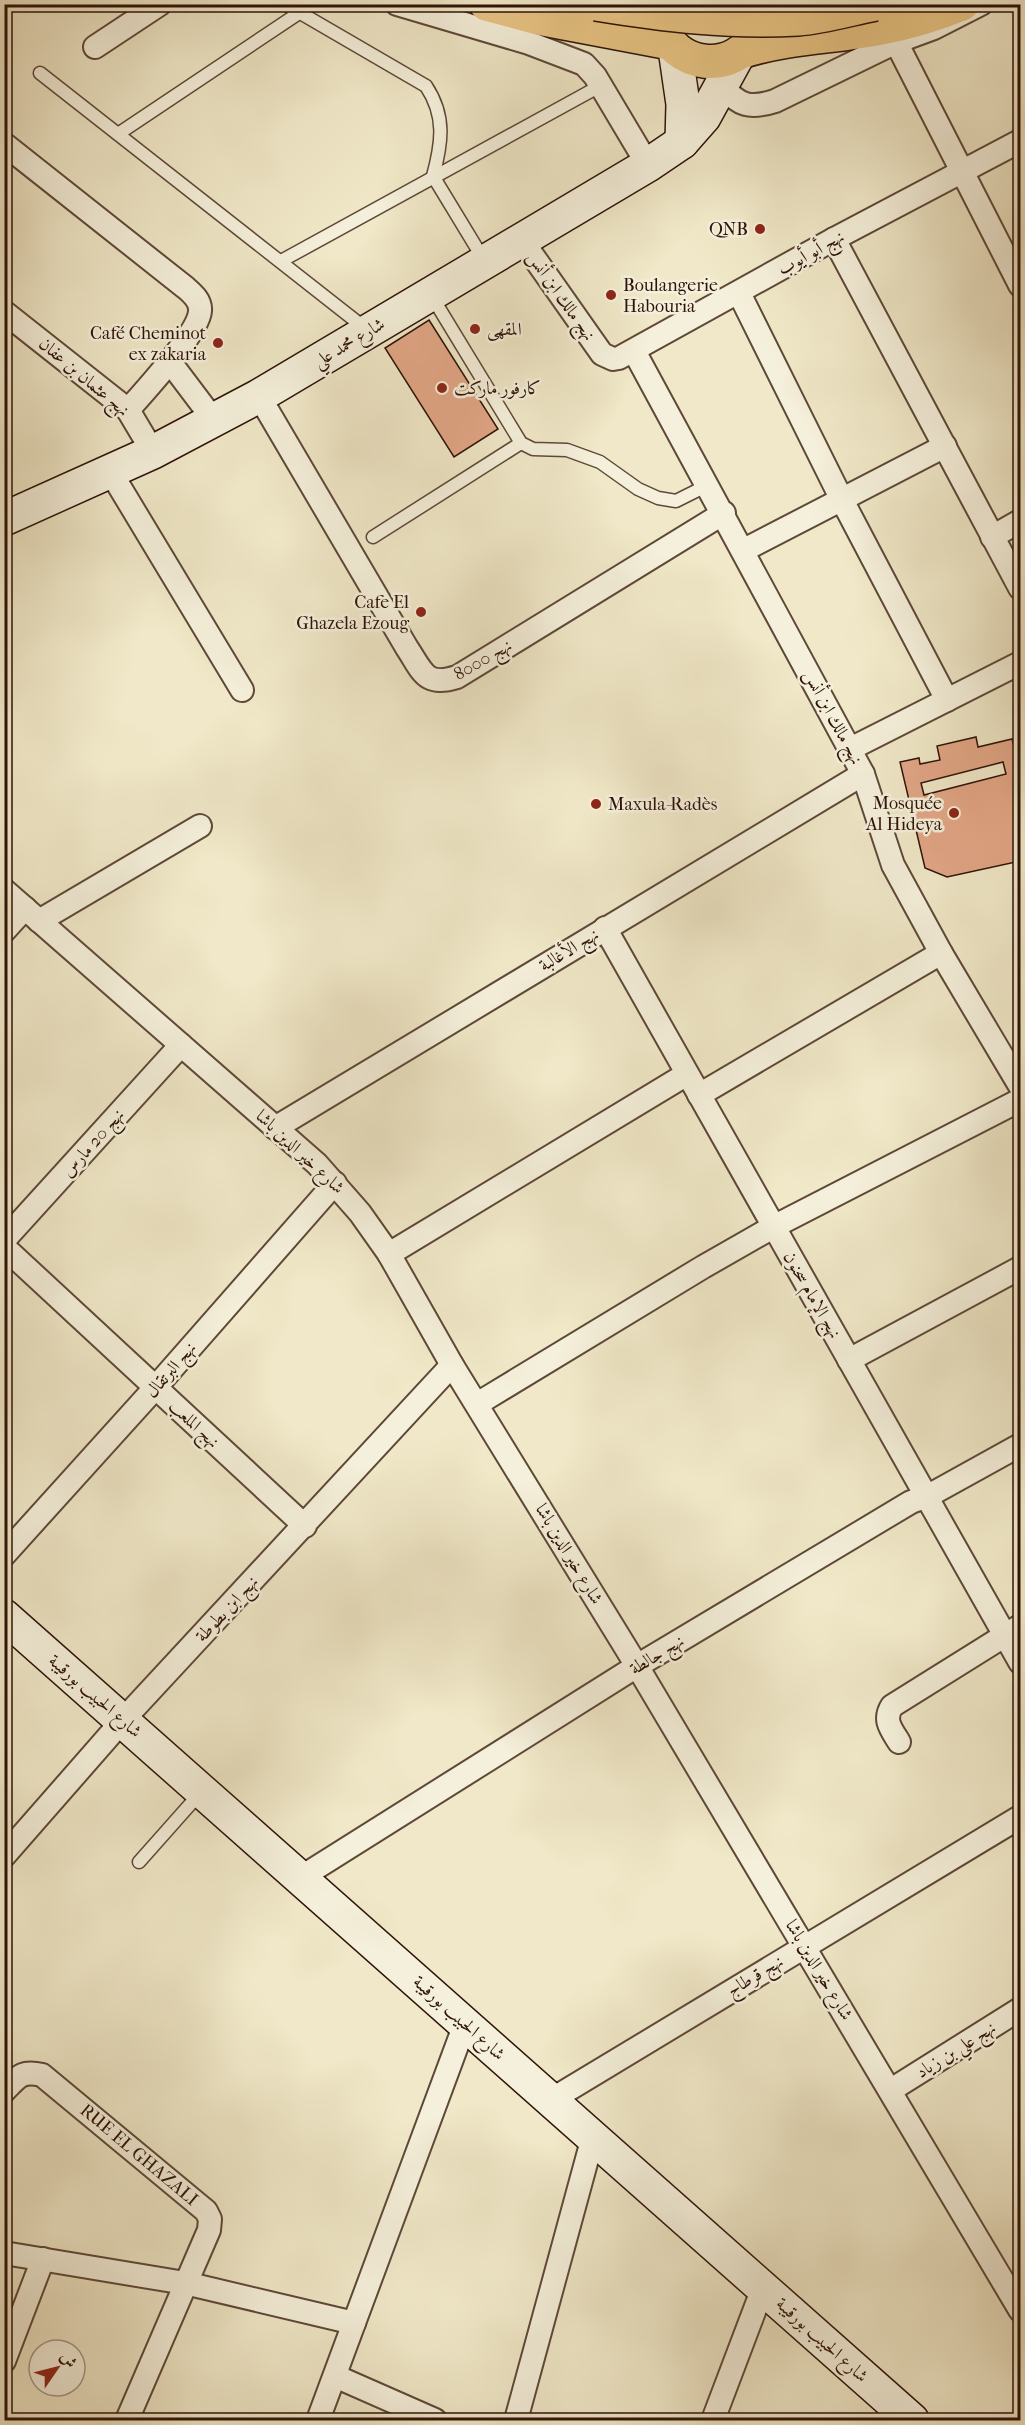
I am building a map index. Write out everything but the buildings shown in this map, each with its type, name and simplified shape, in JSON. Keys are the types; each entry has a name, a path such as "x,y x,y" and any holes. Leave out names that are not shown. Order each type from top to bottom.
{"highway":[{"path":"486,4 538,18 672,46 689,58 705,63 722,62 769,43 879,29 917,21 962,4"},
{"path":"596,4 692,18 740,21 801,18 875,4"},
{"path":"659,4 661,26 672,46"},
{"path":"741,53 753,40 760,27 761,4"}],"street":[{"path":"95,47 160,4"},
{"path":"397,4 529,43 585,64 648,165"},
{"path":"722,86 731,97 744,104 759,106 775,101 896,42 934,28 981,4"},
{"path":"896,42 1020,285"},
{"path":"672,46 682,104 682,142"},
{"name":"شارع محمد علي","path":"4,519 153,452 259,396 648,165 682,142 704,117 730,67 741,53"},
{"name":"نهج أبو أيوب","path":"602,354 613,359 634,351 834,239 1020,141"},
{"path":"4,144 193,294 200,309 199,318 170,362 128,410"},
{"name":"نهج مالك ابن أنس","path":"521,239 602,354"},
{"path":"834,239 1020,588"},
{"path":"739,293 842,500 947,700"},
{"name":"نهج عثمان بن عفان","path":"4,312 128,410 153,452"},
{"name":"نهج مالك ابن أنس","path":"634,351 706,486 724,513 863,774 893,865 941,953 1012,1051 1020,1086"},
{"path":"170,362 213,419"},
{"name":"نهج 8000","path":"259,396 407,648 432,680 441,682 457,677 724,513"},
{"path":"744,550 945,446"},
{"path":"111,471 242,690"},
{"path":"992,537 1020,522"},
{"path":"850,749 1020,663"},
{"name":"نهج الأغالبة","path":"275,1128 863,774"},
{"path":"4,931 200,826"},
{"name":"شارع خير الدين باشا","path":"4,890 275,1128 335,1183 360,1213 389,1254 452,1365 637,1666 1020,2310"},
{"name":"نهج الإمام سحنون","path":"605,928 928,1496 1013,1630 1020,1662"},
{"path":"699,1095 941,953"},
{"name":"نهج 20 مارس","path":"4,1240 182,1045"},
{"path":"389,1254 687,1074"},
{"path":"477,1404 773,1227 1020,1100"},
{"name":"نهج البرتقال","path":"4,1555 335,1183"},
{"name":"نهج الملعب","path":"4,1247 305,1526"},
{"path":"849,1360 1020,1268"},
{"name":"نهج ابن بطوطة","path":"4,1856 123,1720 452,1365"},
{"name":"نهج جالطة","path":"300,1878 637,1666 911,1502 928,1496 1020,1445"},
{"name":"شارع الحبيب بورقيبة","path":"4,1617 912,2421"},
{"path":"899,1742 887,1722 887,1713 892,1706 1013,1630"},
{"name":"نهج قرطاج","path":"551,2100 1020,1816"},
{"name":"نهج علي بن زياد","path":"891,2090 1020,2009"},
{"path":"318,2421 465,2024"},
{"name":"RUE EL GHAZALI","path":"4,2091 22,2074 32,2072 42,2075 206,2211 210,2219 209,2230 184,2283 127,2421"},
{"path":"516,2421 593,2137"},
{"path":"4,2253 184,2283 354,2323"},
{"path":"4,2361 43,2259"},
{"path":"713,2421 764,2288"},
{"path":"335,2376 435,2421"}],"lane":[{"path":"285,4 426,86 435,99 442,124 441,147 433,176 485,261"},
{"path":"118,134 299,13"},
{"path":"40,73 369,332"},
{"path":"281,261 600,86"},
{"path":"430,294 521,443 533,449 567,450 600,462 638,489 658,498 676,501 706,486"},
{"path":"373,537 521,443"},
{"path":"140,1862 202,1790"}],"place":[{"name":"QNB","path":"760,229"},
{"name":"Boulangerie Habouria","path":"611,295"},
{"name":"المقهى","path":"475,329"},
{"name":"Café Cheminot ex zakaria","path":"218,343"},
{"name":"كارفور ماركت","path":"442,388"},
{"name":"Cafe El Ghazela Ezoug","path":"421,612"},
{"name":"Maxula-Radès","path":"596,804"},
{"name":"Mosquée Al Hideya","path":"954,813"}]}
